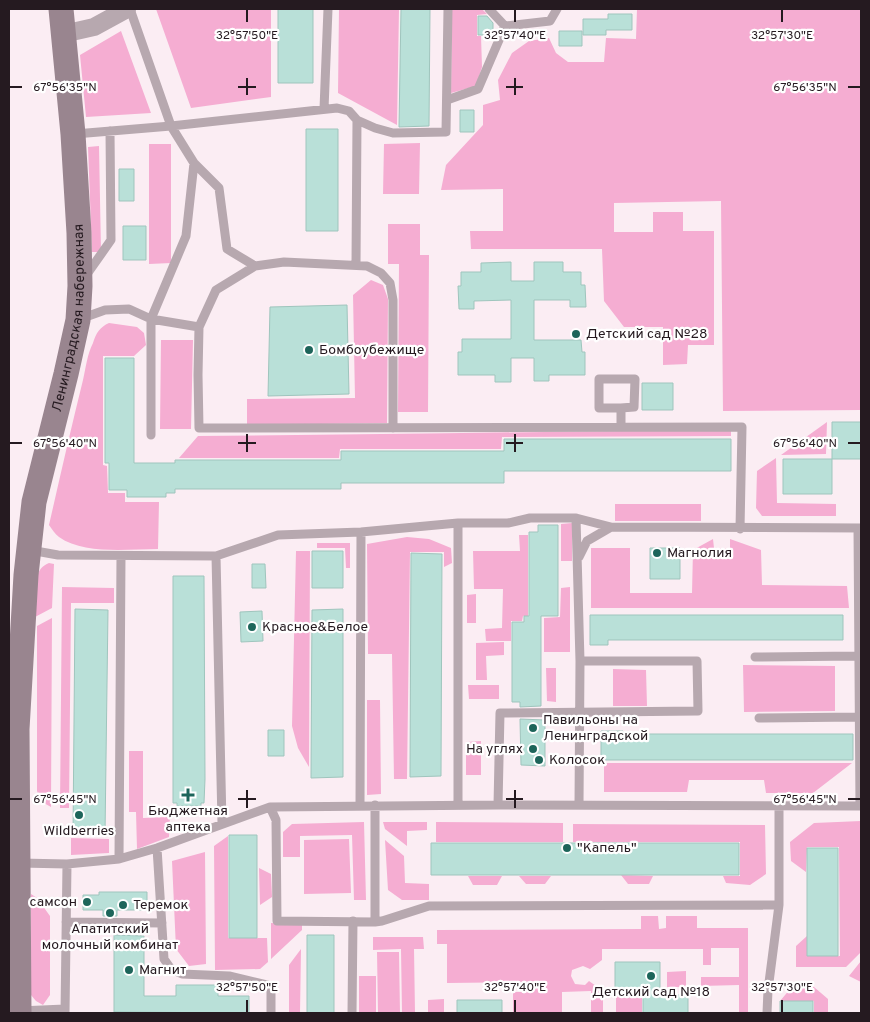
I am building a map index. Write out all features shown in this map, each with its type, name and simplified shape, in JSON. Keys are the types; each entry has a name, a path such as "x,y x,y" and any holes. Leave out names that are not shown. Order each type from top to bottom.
{"main road":[{"name":"Ленинградская набережная","path":"19,1012 17,729 28,550 34,502 78,320 80,286 73,134 61,9"}],"street":[{"path":"63,34 94,27 129,9"}],"lane":[{"path":"129,9 170,126 194,163 218,188 227,249 255,266"},
{"path":"324,109 328,9"},
{"path":"73,134 170,126 337,108 350,111 357,120 393,133 446,132 448,9"},
{"path":"489,9 505,26"},
{"path":"505,26 550,21 558,9"},
{"path":"447,100 478,89 505,26"},
{"path":"356,265 357,120"},
{"path":"80,286 111,240 110,131"},
{"path":"151,435 151,319 186,236 194,163"},
{"path":"393,428 393,300 390,283 381,273 368,266 284,262 255,266 216,290 199,327 198,428 393,428 742,427 740,529"},
{"path":"78,320 105,310 129,309 151,319 199,327"},
{"path":"600,379 634,379 634,407 621,408 599,408 600,379"},
{"path":"621,408 621,427"},
{"path":"18,862 67,864 119,859 158,848 270,807 498,804 861,806 858,656 860,528 611,527 576,518 530,518 508,523 458,523 361,532 278,535 216,556 58,555 28,550"},
{"path":"576,518 580,661 579,804"},
{"path":"458,523 458,805"},
{"path":"577,562 587,541 611,527"},
{"path":"360,805 361,532"},
{"path":"119,859 121,556"},
{"path":"216,556 222,824"},
{"path":"755,657 858,656"},
{"path":"498,804 500,713 698,711 698,661 580,661"},
{"path":"759,718 859,717"},
{"path":"375,922 376,805"},
{"path":"767,1013 768,990 779,905 780,806"},
{"path":"270,807 276,820 278,921 375,922 429,906 779,905"},
{"path":"158,848 164,959 171,969 182,974 230,976 271,986 271,1013"},
{"path":"19,1012 65,1011 67,864"},
{"path":"352,1013 353,921"},
{"path":"66,922 162,923"}],"shaded area":[{"path":"156,9 271,9 271,97 191,108"},
{"path":"339,9 399,9 397,125 338,93"},
{"path":"452,9 482,9 487,14 477,15 477,36 481,36 482,67 476,86 451,93"},
{"path":"637,9 861,9 861,410 723,411 721,201 614,203 614,232 653,232 653,212 683,212 683,231 714,231 714,345 688,345 687,364 663,365 663,327 624,327 604,301 602,249 471,249 470,231 503,231 503,189 441,190 446,165 483,125 483,105 500,100 498,80 512,53 529,41 549,38 556,53 568,62 604,62 606,38 636,39"},
{"path":"121,31 151,113 86,117 80,55"},
{"path":"420,143 419,194 383,194 384,144"},
{"path":"149,144 171,144 171,263 149,264"},
{"path":"99,146 101,252 92,252 88,147"},
{"path":"388,224 420,224 420,255 429,255 428,412 398,412 399,264 388,264"},
{"path":"371,280 383,285 388,299 387,423 247,425 247,399 355,398 353,295"},
{"path":"109,323 137,327 144,333 146,345 134,356 103,356 103,465 107,466 108,493 125,493 125,502 159,502 158,549 94,549 69,543 59,537 49,525 89,352 95,336 103,326"},
{"path":"161,340 193,340 191,429 160,429"},
{"path":"827,422 826,454 781,455"},
{"path":"731,430 731,436 502,437 501,449 340,449 339,458 179,458 198,436"},
{"path":"776,458 777,503 836,504 836,516 762,516 756,508 757,471"},
{"path":"615,504 701,504 701,521 615,521"},
{"path":"572,523 572,561 561,561 561,524"},
{"path":"519,535 528,535 528,616 523,616 522,621 511,621 511,641 486,641 485,629 502,628 503,589 474,589 473,551 520,551"},
{"path":"407,537 429,539 451,548 452,563 444,567 444,552 410,552 407,779 394,779 392,654 368,654 367,544"},
{"path":"713,539 714,548 730,548 730,539 761,550 762,585 847,586 849,608 591,608 591,548 630,548 630,593 692,593 693,550"},
{"path":"317,543 350,543 350,568 346,568 345,548 317,548"},
{"path":"296,551 310,551 309,767 298,748 292,726"},
{"path":"49,563 54,564 52,608 35,617 34,594 36,578 43,567"},
{"path":"62,587 114,588 114,603 71,603 69,808 60,808"},
{"path":"570,587 570,652 544,652 544,618 560,617 561,588"},
{"path":"476,594 476,623 467,623 467,595"},
{"path":"52,618 51,807 42,802 37,791 37,626"},
{"path":"504,642 504,655 486,656 487,680 476,680 476,643"},
{"path":"743,665 835,666 835,711 744,712"},
{"path":"546,668 556,668 556,702 547,701"},
{"path":"613,669 646,670 647,706 613,706"},
{"path":"468,685 499,685 499,699 469,699"},
{"path":"367,700 380,700 381,794 367,795"},
{"path":"481,741 481,775 466,775 466,742"},
{"path":"129,751 143,751 143,818 170,817 169,837 137,849 136,812 129,812"},
{"path":"604,763 852,763 813,793 766,793 764,780 689,780 687,792 604,792"},
{"path":"861,821 861,952 846,967 796,967 796,946 807,936 807,956 840,956 839,847 807,847 806,872 791,861 790,842 814,823"},
{"path":"364,822 366,900 354,900 352,835 300,836 300,857 283,857 283,832 292,824"},
{"path":"383,822 427,822 427,830 407,831 407,846 385,829"},
{"path":"436,822 563,823 563,842 436,842"},
{"path":"573,824 765,825 766,874 750,885 726,883 723,876 740,876 740,842 573,842"},
{"path":"228,836 228,938 267,938 268,962 260,969 215,970 214,846"},
{"path":"71,838 109,839 109,853 71,855"},
{"path":"349,839 351,893 304,894 304,840"},
{"path":"385,840 404,856 405,883 429,884 429,900 402,900 388,890"},
{"path":"205,852 206,964 189,966 176,949 172,861"},
{"path":"259,868 271,874 272,897 260,905"},
{"path":"621,875 653,876 649,884 628,884"},
{"path":"468,876 502,876 497,885 473,885"},
{"path":"519,876 551,876 545,884 526,884"},
{"path":"31,894 37,898 50,916 50,995 43,1005 31,995"},
{"path":"641,916 658,916 659,929 666,928 666,916 697,916 697,928 748,928 748,1013 739,1013 739,985 701,986 701,977 739,977 739,948 711,948 711,965 703,965 703,949 602,949 602,960 590,969 583,966 572,970 571,976 575,984 585,985 589,981 603,991 603,1013 591,1013 591,991 562,992 562,1013 513,1013 513,992 525,992 525,982 447,983 447,944 437,944 437,930 641,929"},
{"path":"271,923 302,924 302,930 271,959"},
{"path":"373,937 423,937 424,949 414,949 415,1013 402,1013 401,949 373,950"},
{"path":"301,949 300,1013 289,1013 289,965"},
{"path":"377,952 399,952 400,1013 378,1013"},
{"path":"861,961 861,982 849,976"},
{"path":"686,971 686,987 667,987 667,972"},
{"path":"359,976 376,976 376,1013 359,1013"},
{"path":"814,987 828,999 828,1013 814,1013 814,1001 780,1001 791,988"},
{"path":"642,992 642,1013 616,1013 616,993"},
{"path":"444,999 444,1013 428,1013 428,1000"}],"building":[{"path":"278,9 313,9 313,83 278,83"},
{"path":"401,9 430,9 429,126 399,127"},
{"path":"608,14 632,14 632,30 606,30 606,35 583,35 583,19 608,19"},
{"path":"478,16 487,16 493,23 493,31 489,35 478,35"},
{"path":"559,31 582,31 582,46 559,46"},
{"path":"460,110 474,110 474,132 460,132"},
{"path":"306,129 338,129 338,231 306,231"},
{"path":"119,169 134,169 134,201 119,201"},
{"path":"123,226 146,226 146,260 123,260"},
{"path":"511,262 511,281 534,281 534,262 563,262 563,272 581,272 581,285 585,285 586,307 570,307 570,300 534,300 534,340 581,340 582,352 585,352 585,375 549,375 549,381 534,381 534,358 511,358 511,382 495,382 495,375 458,375 458,352 462,352 462,339 511,339 511,300 474,301 474,309 459,309 458,286 461,286 461,272 481,272 481,263"},
{"name":"Бомбоубежище","path":"347,305 349,394 268,396 270,307"},
{"path":"105,358 134,358 134,463 175,463 175,460 341,460 341,451 504,451 504,439 731,439 731,471 504,471 504,483 341,483 341,489 175,489 175,493 166,493 166,497 127,497 127,490 109,490 109,463 105,463"},
{"path":"642,383 673,383 673,410 642,410"},
{"path":"832,422 861,422 861,459 832,459"},
{"path":"783,459 832,459 832,494 783,494"},
{"path":"538,525 558,525 558,616 541,616 541,706 520,707 520,702 512,702 512,622 524,622 524,616 529,616 529,532 538,532"},
{"path":"650,548 680,548 680,579 650,579"},
{"path":"312,551 343,551 343,588 312,588"},
{"path":"411,553 442,554 441,776 410,777"},
{"path":"252,564 265,564 266,588 252,588"},
{"path":"173,576 204,576 205,779 204,803 201,803 201,806 177,806 177,803 173,803"},
{"path":"75,609 108,610 105,835 73,835"},
{"path":"343,609 343,777 311,778 312,610"},
{"name":"Красное&Белое","path":"262,611 263,641 241,642 240,612"},
{"path":"590,615 843,615 843,640 608,640 608,645 590,645"},
{"path":"520,719 545,720 545,766 521,765"},
{"path":"268,730 284,730 284,756 268,756"},
{"path":"601,731 623,731 623,734 853,734 853,760 601,760"},
{"path":"229,835 257,835 257,938 229,938"},
{"path":"431,843 739,843 739,875 431,875"},
{"path":"807,848 838,848 838,956 807,956"},
{"name":"Теремок","path":"99,892 147,892 147,910 117,910 117,916 103,916 103,910 83,910 83,895 99,895"},
{"path":"114,935 144,936 144,996 176,996 176,985 218,985 218,996 249,996 249,1013 114,1012"},
{"path":"307,935 334,935 334,1013 307,1013"},
{"path":"615,962 660,962 660,995 688,995 688,1013 643,1013 643,991 615,991"},
{"path":"457,1000 502,1000 502,1013 457,1013"},
{"path":"780,1001 813,1001 813,1013 780,1013"}],"place":[{"name":"Детский сад №28","path":"576,334"},
{"name":"Бомбоубежище","path":"309,350"},
{"name":"Магнолия","path":"657,553"},
{"name":"Красное&Белое","path":"252,627"},
{"name":"Павильоны на Ленинградской","path":"533,728"},
{"name":"На углях","path":"533,749"},
{"name":"Колосок","path":"539,760"},
{"name":"Бюджетная аптека","path":"188,795"},
{"name":"Wildberries","path":"79,815"},
{"name":"\"Капель\"","path":"567,848"},
{"name":"самсон","path":"87,902"},
{"name":"Теремок","path":"123,905"},
{"name":"Апатитский молочный комбинат","path":"110,913"},
{"name":"Магнит","path":"129,970"},
{"name":"Детский сад №18","path":"651,976"}]}
